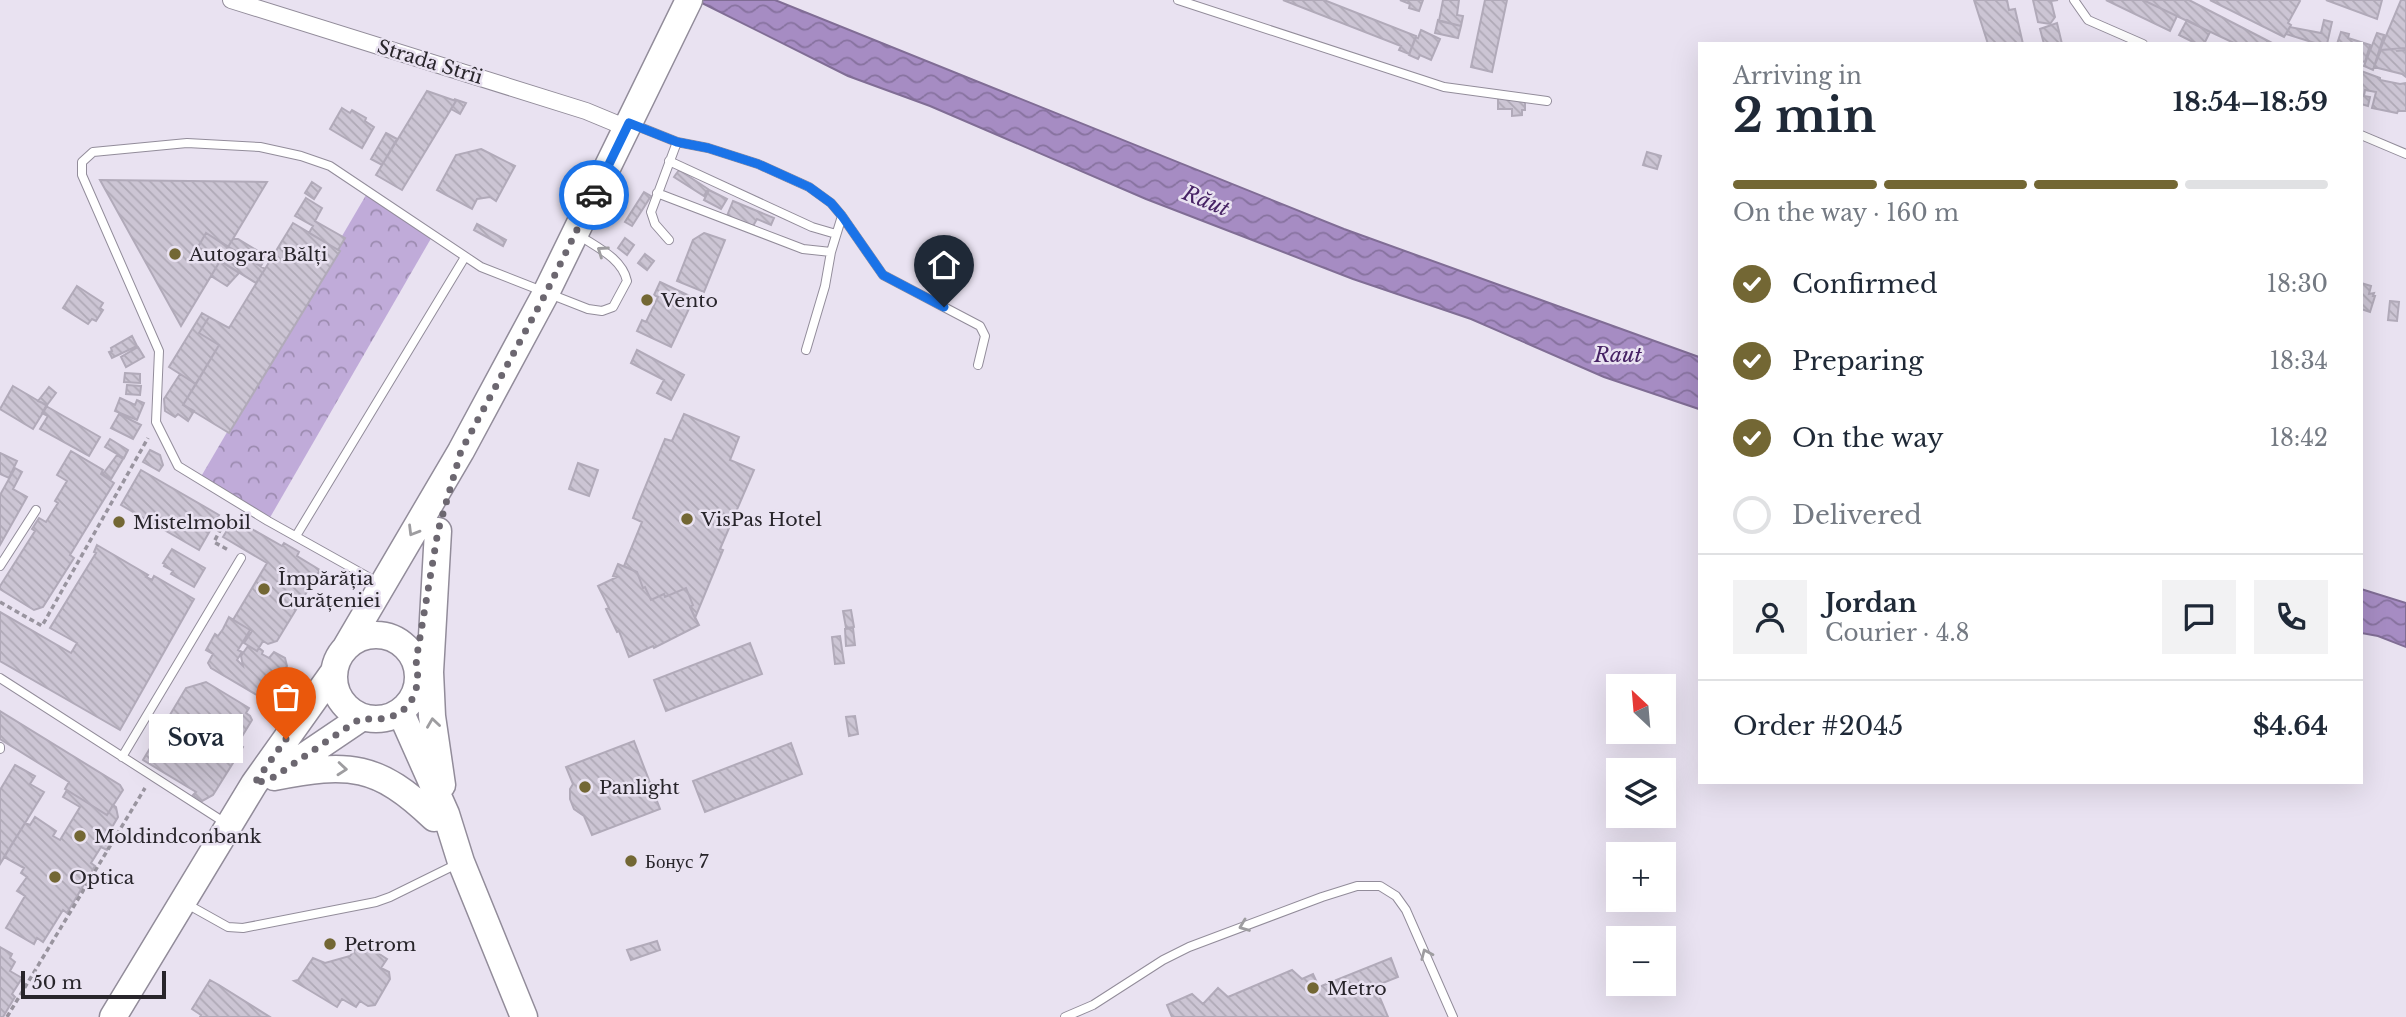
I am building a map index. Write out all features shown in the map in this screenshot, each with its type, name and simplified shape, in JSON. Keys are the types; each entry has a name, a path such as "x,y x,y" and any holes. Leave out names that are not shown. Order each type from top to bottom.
{"main road":[{"path":"113,1017 229,825 264,780 333,673 337,659 461,451 546,293 689,0"},
{"path":"416,661 438,531 461,451"},
{"path":"438,531 430,672 440,816"},
{"path":"264,780 411,701 417,689 419,675 416,661 398,640 385,635 371,635 346,647"},
{"path":"333,673 335,692 345,708 383,716 440,816 524,1017"},
{"path":"264,780 316,768 337,767 361,771 397,786 440,816"}],"street":[{"name":"Strada Strîi","path":"231,0 628,126"}],"lane":[{"path":"1178,0 1444,87 1547,100"},
{"path":"2074,0 2088,20 2138,42"},
{"path":"628,126 720,152 809,187 831,203 842,216 883,275 980,326 985,336 978,365"},
{"path":"2363,136 2406,154"},
{"path":"668,240 655,224 651,212 677,142"},
{"path":"382,584 178,466 156,422 159,351 82,175 82,162 93,152 187,143 260,147 301,156 330,166 481,267 588,309 603,311 613,307 627,281 625,271 619,262 576,233"},
{"path":"670,161 812,227 836,234"},
{"path":"657,193 803,249 831,252"},
{"path":"806,350 842,216"},
{"path":"296,536 465,257"},
{"path":"0,566 36,510"},
{"path":"122,757 242,558"},
{"path":"0,678 229,825"},
{"path":"183,902 228,927 243,928 376,902 461,862"},
{"path":"1065,1017 1093,1005 1163,960 1189,947 1322,897 1357,886 1380,886 1396,895 1406,910 1453,1017"}],"path":[{"path":"0,602 41,626 156,422"},
{"path":"235,501 214,542 242,558"},
{"path":"7,1017 152,776"}],"green space":[{"path":"369,190 433,235 268,521 199,480"}],"water":[{"name":"Raut","path":"696,0 775,0 1344,229 1698,357 1698,409 1604,377 1471,319 1353,279 1146,199 930,106 848,76"},
{"path":"2363,590 2406,603 2406,647 2363,633"}],"building":[{"path":"1283,0 1324,0 1416,36 1409,54 1399,50 1401,46"},
{"path":"1400,0 1423,0 1419,11 1409,8 1410,4"},
{"path":"1443,0 1459,0 1457,15 1463,16 1461,26 1439,21"},
{"path":"1485,0 1507,0 1492,72 1471,67"},
{"path":"1974,0 2007,0 2009,10 2015,9 2023,42 1987,42"},
{"path":"2033,0 2058,0 2051,1 2055,17 2050,24 2038,22"},
{"path":"2106,0 2143,0 2177,16 2170,31"},
{"path":"2143,0 2189,0 2270,42 2232,42"},
{"path":"2210,0 2299,0 2300,1 2284,37"},
{"path":"2326,0 2382,0 2377,19"},
{"path":"2401,0 2406,0 2406,48 2380,50"},
{"path":"1438,20 1461,26 1458,38 1435,33"},
{"path":"2187,20 2210,32 2205,42 2193,42 2179,35"},
{"path":"2324,20 2332,22 2327,42 2312,42 2286,34 2290,27 2321,33"},
{"path":"2057,23 2062,42 2043,42 2040,29"},
{"path":"1421,30 1440,39 1431,60 1420,55 1418,59 1409,55"},
{"path":"2341,32 2349,34 2348,38 2361,42 2338,42"},
{"path":"2377,33 2384,35 2373,70 2364,66"},
{"path":"2363,43 2370,45 2363,62"},
{"path":"2381,50 2406,50 2406,77 2374,67"},
{"path":"2363,72 2380,80 2406,83 2406,111 2397,113 2372,108 2376,92 2365,90 2364,96 2370,97 2368,106 2363,105"},
{"path":"427,91 456,101 402,190 376,175"},
{"path":"1498,98 1525,98 1525,110 1522,110 1522,115 1512,116 1512,109 1498,109"},
{"path":"454,99 466,103 460,114 451,109 456,101"},
{"path":"342,108 366,118 365,121 374,127 362,148 330,129"},
{"path":"386,133 397,139 382,165 371,159"},
{"path":"481,149 515,166 496,201 490,197 477,199 472,209 437,190 456,155"},
{"path":"1647,152 1661,156 1657,169 1643,165"},
{"path":"679,170 708,189 704,196 674,177"},
{"name":"Autogara Bălți","path":"100,180 267,182 228,247 206,233 198,247 220,261 181,326"},
{"path":"312,182 321,188 314,199 305,193"},
{"path":"709,190 727,199 721,209 704,200"},
{"path":"644,192 651,196 632,226 625,222"},
{"path":"306,198 322,208 315,221 345,238 338,250 309,233 313,226 295,216"},
{"path":"733,201 774,218 771,225 757,219 753,226 727,216"},
{"path":"293,223 340,251 229,433 183,405 219,345 199,333 209,317 229,328"},
{"path":"477,224 506,240 503,246 474,230"},
{"path":"206,233 265,269 256,283 198,247"},
{"path":"704,233 725,240 704,292 677,281 693,240"},
{"path":"625,238 634,245 627,255 618,248"},
{"path":"233,239 238,239 263,254 265,259 261,266 228,247"},
{"path":"645,254 654,261 647,270 638,263"},
{"path":"220,261 239,273 227,286 211,276"},
{"path":"660,282 694,298 671,347 637,331 642,320 646,322 658,297 654,295"},
{"path":"2363,284 2371,286 2369,294 2374,293 2375,296 2370,312 2363,310"},
{"path":"77,286 103,303 100,308 103,310 96,321 92,319 88,324 63,308"},
{"path":"2390,301 2399,302 2397,321 2388,320"},
{"path":"202,313 209,317 199,333 219,345 196,384 169,367"},
{"path":"132,336 137,346 112,358 109,352 112,351 111,348"},
{"path":"138,347 144,357 126,367 121,357"},
{"path":"637,350 684,375 671,400 657,393 664,380 631,363"},
{"path":"125,373 140,374 140,383 124,382"},
{"path":"180,374 196,384 183,405 194,411 188,421 178,414 175,417 165,411 164,399"},
{"path":"127,385 141,386 140,395 126,394"},
{"path":"13,386 47,406 33,429 0,409"},
{"path":"49,387 56,393 47,405 38,401"},
{"path":"120,398 135,405 137,400 144,403 137,420 115,411"},
{"path":"46,406 100,437 89,456 40,429 48,416 42,413"},
{"path":"119,414 141,425 133,439 111,428"},
{"path":"684,414 739,437 730,460 754,470 720,549 723,550 695,618 686,588 651,600 637,572 624,566 642,522 633,518 639,502 665,439 672,441"},
{"path":"110,439 128,450 124,458 105,447"},
{"path":"150,450 160,455 163,465 159,471 143,462"},
{"path":"71,451 103,470 101,474 114,483 70,555 74,558 43,607 34,610 0,589 0,586 35,531 32,529 39,518 46,522 58,503 55,501 67,481 57,475"},
{"path":"0,453 17,461 9,478 0,474"},
{"path":"117,455 123,459 111,479 103,474"},
{"path":"578,463 598,470 589,496 569,489"},
{"path":"15,468 22,472 13,489 27,497 0,545 0,495"},
{"path":"141,470 219,515 199,550 121,505"},
{"path":"234,519 282,546 284,543 299,552 297,556 320,570 277,641 268,644 263,641 257,651 244,643 252,631 233,620 267,563 223,537"},
{"path":"97,545 148,575 146,577 152,580 154,576 194,599 120,730 0,661 0,612 71,653 77,643 50,628 96,553 94,552"},
{"path":"172,549 205,568 194,587 171,574 173,571 164,566 163,563"},
{"path":"618,564 637,572 651,600 686,588 693,605 690,607 699,625 654,648 653,646 629,657 598,586 617,577 613,576"},
{"path":"851,610 854,627 846,628 843,611"},
{"path":"229,617 250,630 238,650 242,652 237,660 243,666 241,656 248,646 257,651 259,648 263,651 262,654 269,658 274,652 285,658 287,666 270,700 259,702 262,698 211,668 208,663 213,654 206,650"},
{"path":"853,628 855,645 846,646 845,629"},
{"path":"840,636 844,663 835,664 832,637"},
{"path":"750,643 762,674 666,711 654,680"},
{"path":"206,682 249,708 246,713 252,720 238,743 243,747 213,795 202,801 193,795 196,792 143,760 186,688"},
{"path":"0,711 120,785 123,790 107,815 65,789 69,782 0,739"},
{"path":"855,716 858,734 849,736 846,717"},
{"path":"634,741 660,809 592,835 584,816 574,809 570,799 573,784 566,767"},
{"path":"791,743 802,774 705,812 693,781"},
{"path":"15,765 35,776 30,784 44,792 0,864 0,790"},
{"path":"67,790 107,815 113,805 116,807 118,817 108,834 114,838 107,850 101,847 91,863 95,866 67,913 63,910 43,942 37,938 34,944 6,928 25,896 17,891 27,877 21,873 24,868 4,857 25,823 30,825 35,817 56,831 53,836 60,840 80,807 63,797"},
{"path":"657,941 660,950 631,960 627,950"},
{"path":"0,947 12,954 10,958 15,962 10,971 22,978 3,1017 0,1017"},
{"path":"357,947 363,951 370,948 387,959 381,968 389,972 390,979 375,1005 368,1006 360,1001 356,1007 342,999 337,1007 294,981 298,980 313,958 325,963 350,956"},
{"name":"Metro","path":"1391,958 1398,977 1375,986 1388,1017 1172,1017 1167,1005 1192,994 1203,1004 1218,988 1228,997 1292,970 1302,979 1313,974 1319,987"},
{"path":"210,980 270,1017 200,1017 201,1015 192,1009"}],"way so far":[{"path":"286,739 254,784 274,777 361,718 386,719 401,713 411,701 417,689 419,675 416,661 438,531 461,451 546,293 594,195"}],"place":[{"name":"Autogara Bălți","path":"175,254"},
{"name":"Vento","path":"647,300"},
{"name":"VisPas Hotel","path":"687,519"},
{"name":"Mistelmobil","path":"119,522"},
{"name":"Împărăția Curățeniei","path":"264,589"},
{"name":"Sova","path":"286,739"},
{"name":"Panlight","path":"585,787"},
{"name":"Moldindconbank","path":"80,836"},
{"name":"Бонус 7","path":"631,861"},
{"name":"Optica","path":"55,877"},
{"name":"Petrom","path":"330,944"},
{"name":"Metro","path":"1313,988"}],"route":[{"path":"594,195 629,123 677,142 708,148 758,164 809,187 831,203 842,216 883,275 944,307"}],"water label":[{"name":"Răut","path":"1206,201"}]}
